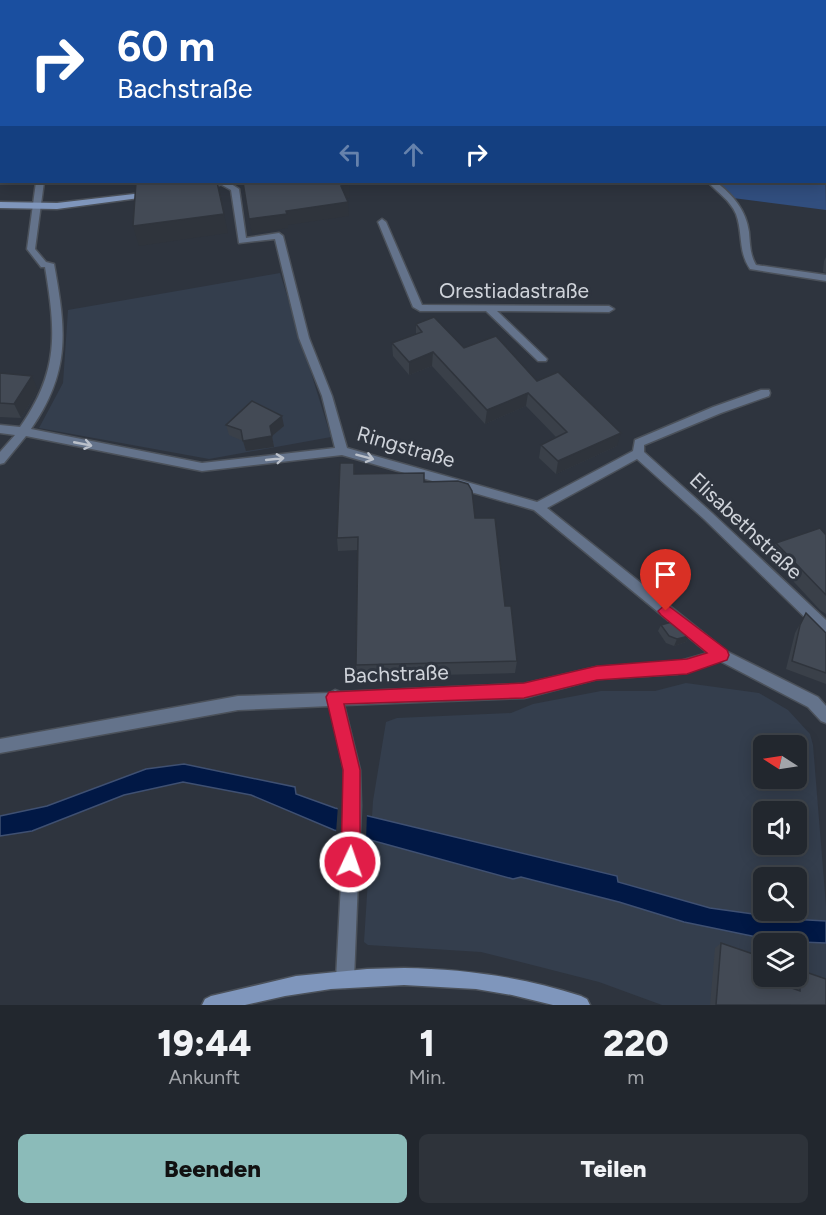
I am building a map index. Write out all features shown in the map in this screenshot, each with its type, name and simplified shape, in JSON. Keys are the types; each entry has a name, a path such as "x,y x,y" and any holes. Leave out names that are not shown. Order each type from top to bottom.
{"street":[{"path":"0,460 25,432 52,384 60,329 47,265 31,249 40,183"},
{"path":"193,189 221,183"},
{"name":"Ringstraße","path":"227,183 235,189 242,241 279,236 304,338 327,396 342,451 538,507 721,655 813,702 826,714"},
{"path":"713,183 735,203 742,221 748,261 753,267 826,278"},
{"path":"0,205 37,206 159,193"},
{"name":"Orestiadastraße","path":"382,222 416,305 420,308 609,309"},
{"path":"490,310 542,359"},
{"path":"538,507 638,453 639,443 717,410 765,393"},
{"path":"0,429 202,467 342,451"},
{"name":"Elisabethstraße","path":"638,453 716,523 826,629"},
{"name":"Bachstraße","path":"0,746 99,726 238,703 334,697 524,691 597,673 687,666 721,655"},
{"path":"334,697 352,770 353,806 345,979"},
{"path":"211,1005 294,986 345,979 433,977 517,987 581,1005"}],"shaded area":[{"path":"716,183 826,183 826,210 733,198"},
{"path":"280,273 331,437 209,459 39,428 63,383 68,310"},
{"path":"686,683 759,693 788,710 810,734 813,745 826,906 826,1005 662,1005 599,982 481,952 368,945 364,942 373,801 386,722 397,718 511,713 533,704 601,691 655,691"},
{"path":"184,764 295,787 296,794 335,808 617,876 618,882 710,908 753,914 753,921 826,921 826,943 807,942 807,933 753,933 753,936 684,922 619,902 521,877 513,879 334,830 251,795 183,782 124,795 32,831 0,836 0,816 47,806 146,769"}],"pier":[{"path":"338,805 367,813 366,841 336,833"}],"building":[{"path":"136,183 217,183 224,214 133,226"},
{"path":"243,183 349,184 341,186 348,202 249,219"},
{"path":"434,317 464,348 496,336 537,381 558,372 621,433 558,461 541,445 567,432 528,393 487,410 433,352 409,362 392,343 422,332 416,324"},
{"path":"0,373 32,376 14,404 0,403"},
{"path":"252,401 282,416 270,426 272,436 243,441 241,430 226,425"},
{"path":"340,463 354,463 354,474 424,473 424,482 458,481 468,484 472,491 475,518 495,518 505,606 511,606 517,661 356,665 358,537 337,538"},
{"path":"820,528 826,535 826,595 776,543"},
{"path":"806,613 826,633 826,673 792,661 800,625"},
{"path":"675,621 685,628 689,636 677,639 669,636 661,625"},
{"path":"721,943 753,954 753,987 789,987 800,991 800,987 807,987 807,972 826,979 826,1005 716,1005"}],"route":[{"path":"350,862 352,770 334,697 524,691 597,673 677,668 721,655 666,611"}]}
